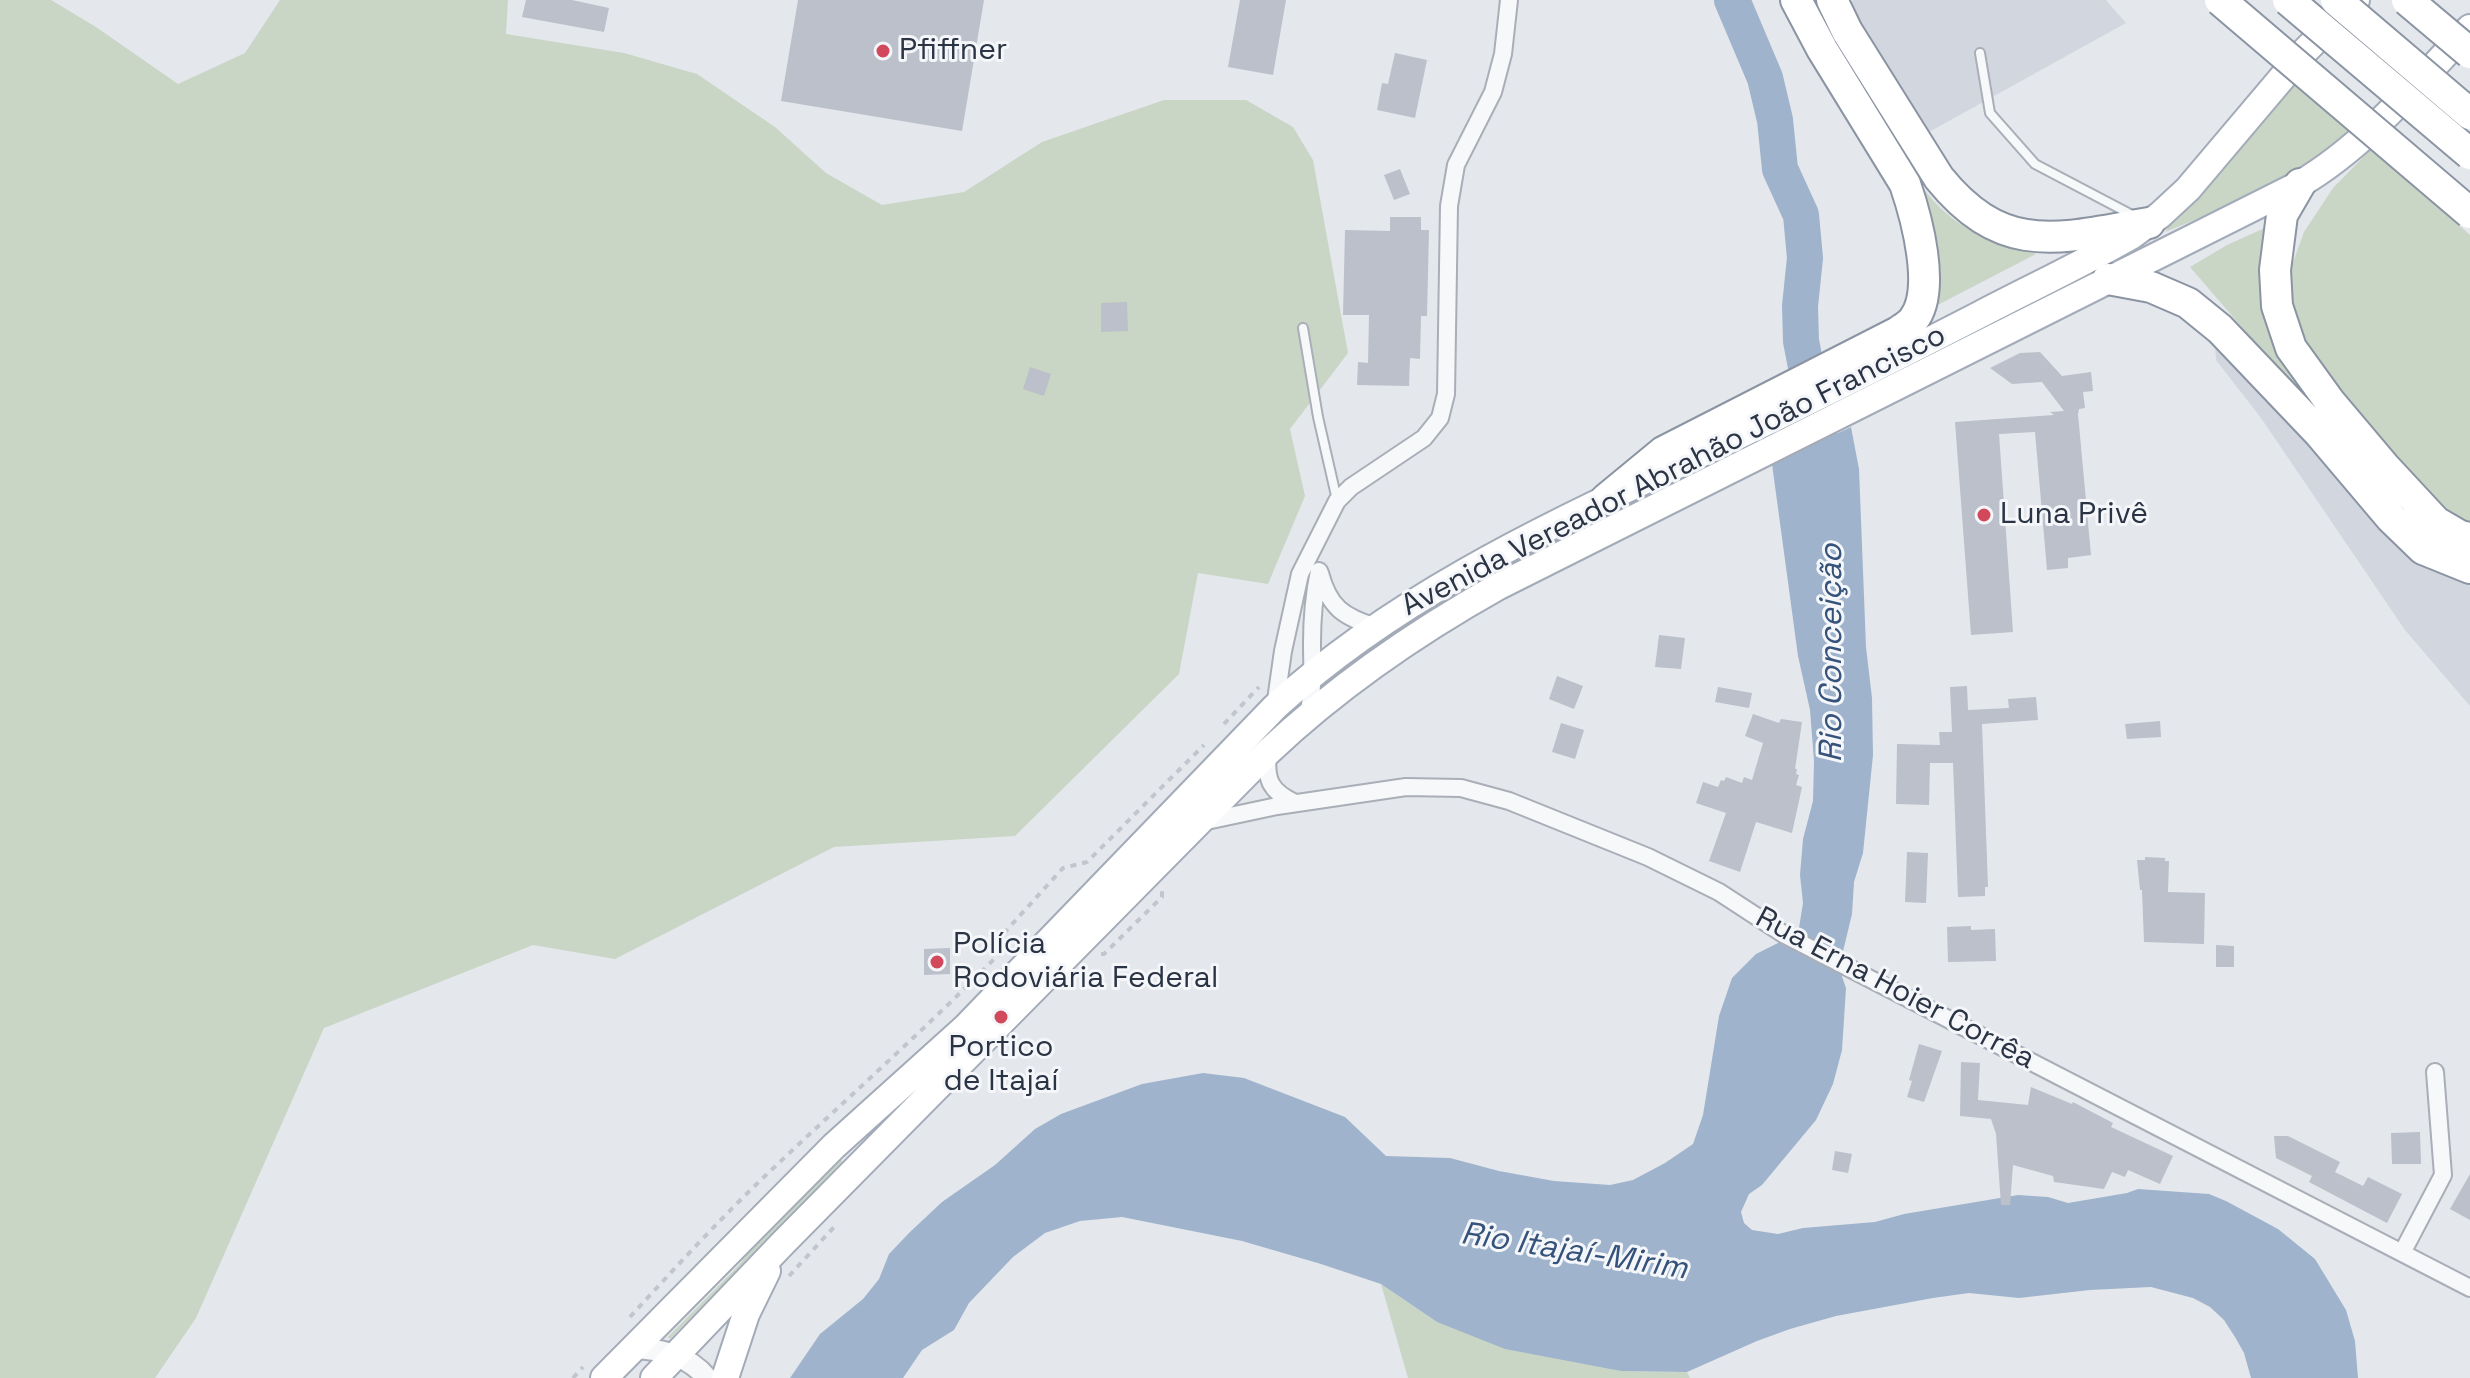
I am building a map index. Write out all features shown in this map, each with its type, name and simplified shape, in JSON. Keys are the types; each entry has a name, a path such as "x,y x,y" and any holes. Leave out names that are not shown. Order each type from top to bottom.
{"highway":[{"path":"1606,499 1663,452 1725,444 1867,373 1898,332 1913,320 1922,296 1923,270 1918,232 1905,184 1822,49 1796,0"},
{"path":"1832,0 1847,31 1939,178 1977,216 2008,232 2029,236 2096,232 2149,223"},
{"path":"2220,0 2470,213"},
{"path":"2288,0 2470,154"},
{"path":"2336,0 2470,114"},
{"path":"2407,0 2470,53"},
{"path":"2300,184 2282,215 2275,270 2277,306 2291,348 2330,402 2436,522 2460,536 2470,538"},
{"path":"2108,279 2151,287 2188,303 2220,329 2320,434 2391,518 2423,549 2470,568"}],"main road":[{"name":"Avenida Vereador Abrahão João Francisco","path":"654,1378 783,1243 1308,714 1378,660 1725,444 2106,250 2149,223 2188,189 2320,34 2356,0"},
{"name":"Avenida Vereador Abrahão João Francisco","path":"1867,373 2108,279 2300,184 2349,151 2470,28"},
{"name":"Avenida Vereador Abrahão João Francisco","path":"598,1367 628,1336 965,1028 1275,707 1313,672 1448,580 1606,499"},
{"path":"725,1378 746,1314 783,1243"}],"street":[{"path":"1275,707 1300,574 1337,501 1351,487 1424,438 1440,418 1446,394 1449,206 1456,165 1493,92 1503,54 1509,0"},
{"path":"1308,714 1312,698 1312,638 1322,532"},
{"path":"1319,571 1327,595 1337,608 1351,619 1376,627"},
{"path":"1268,752 1268,778 1273,790 1295,803"},
{"name":"Rua Erna Hoier Corrêa","path":"1197,823 1295,803 1415,786 1449,786 1509,801 1648,857 1719,892 1785,935 2470,1288"},
{"path":"2402,1253 2443,1175 2435,1072"},
{"path":"628,1336 647,1348 676,1355 693,1364 707,1378"}],"lane":[{"path":"1980,53 1990,113 2035,164 2149,223"},
{"path":"1303,328 1318,417 1337,501"}],"path":[{"path":"1219,730 1252,693 1280,668"},
{"path":"628,1336 702,1238 947,1008 1004,949 1005,932 1063,868 1087,862 1208,741"},
{"path":"573,1378 598,1367"}],"shaded area":[{"path":"1854,0 2106,0 2126,23 1920,137 1849,3"},
{"path":"2215,344 2350,487 2371,519 2397,546 2425,564 2470,579 2470,706 2405,630 2261,418 2216,360"}],"green space":[{"path":"0,0 51,0 178,84 245,53 280,0 508,0 506,34 624,53 697,74 775,127 826,173 882,205 964,192 1042,142 1164,100 1246,100 1293,127 1313,160 1348,353 1290,429 1305,496 1268,584 1198,573 1179,674 1015,836 834,847 615,959 533,945 324,1028 196,1318 155,1378 0,1378"},
{"path":"2290,80 2352,132 2262,188 2165,232 2177,214"},
{"path":"2372,148 2470,235 2470,523 2429,501 2309,355 2295,323 2287,279 2304,232 2333,188"},
{"path":"1919,183 1944,212 1970,230 2036,254 1928,310"},
{"path":"2267,227 2263,249 2344,446 2190,267 2227,245"},
{"path":"836,1155 843,1162 670,1339 668,1337 738,1266 778,1214"},
{"path":"1381,1284 1437,1322 1621,1371 1687,1372 1690,1378 1408,1378"}],"water":[{"name":"Rio Itajaí-Mirim","path":"1851,427 1859,469 1873,755 1863,853 1854,882 1852,914 1839,968 1846,988 1842,1050 1833,1084 1816,1120 1762,1185 1749,1194 1741,1212 1744,1223 1752,1230 1778,1234 1803,1228 1875,1222 1904,1214 2018,1195 2048,1197 2068,1203 2138,1189 2209,1194 2278,1229 2315,1259 2346,1310 2355,1341 2358,1378 2251,1378 2244,1353 2235,1337 2224,1320 2210,1307 2193,1298 2151,1287 2019,1298 1969,1293 1933,1298 1836,1316 1790,1329 1687,1372 1621,1371 1505,1349 1437,1322 1381,1284 1321,1264 1242,1241 1122,1217 1080,1221 1045,1233 1013,1257 969,1303 954,1330 922,1350 903,1378 790,1378 820,1334 863,1299 879,1279 889,1254 942,1202 995,1165 1035,1129 1061,1114 1142,1084 1203,1073 1244,1078 1345,1117 1386,1156 1450,1158 1554,1181 1610,1185 1633,1180 1693,1144 1703,1115 1719,1016 1732,978 1756,954 1799,928 1803,903 1800,875 1803,839 1813,801 1814,761 1810,710 1798,656 1772,464"}],"building":[{"path":"526,0 572,0 609,8 604,32 522,17"},
{"name":"Pfiffner","path":"798,0 984,0 962,131 781,101"},
{"path":"1240,0 1286,0 1273,75 1228,67"},
{"path":"1395,53 1427,60 1415,118 1377,110 1382,83 1388,84"},
{"path":"1400,169 1410,194 1394,200 1384,175"},
{"path":"1390,217 1421,217 1421,230 1429,230 1427,316 1421,316 1420,359 1410,358 1409,386 1357,385 1358,362 1368,363 1369,315 1343,315 1345,230 1390,231"},
{"path":"1127,302 1128,331 1101,332 1101,303"},
{"path":"2040,352 2062,376 2091,372 2093,391 2083,392 2085,408 2079,409 2078,414 2091,555 2068,558 2068,568 2047,570 2035,432 1999,434 2013,632 1971,635 1955,422 2054,415 2050,412 2064,411 2042,382 2012,384 1990,368 2020,353"},
{"path":"1030,367 1051,374 1044,396 1023,389"},
{"path":"1659,635 1685,638 1681,669 1655,667"},
{"path":"1557,676 1583,686 1574,709 1549,699"},
{"path":"1967,686 1968,710 2009,708 2008,699 2036,697 2038,720 1982,724 1988,887 1985,887 1985,896 1958,897 1953,763 1930,763 1929,805 1896,804 1897,744 1940,745 1939,732 1952,732 1950,687"},
{"path":"1718,687 1752,693 1749,708 1715,702"},
{"path":"1753,714 1779,723 1781,719 1802,722 1795,769 1799,775 1796,785 1802,787 1792,833 1756,822 1740,872 1709,861 1726,813 1696,803 1703,782 1718,787 1726,777 1742,783 1744,777 1752,780 1763,743 1745,736"},
{"path":"2160,721 2161,737 2127,739 2125,724"},
{"path":"1561,723 1584,730 1575,759 1552,752"},
{"path":"1907,852 1928,853 1926,903 1905,902"},
{"path":"2145,857 2169,861 2168,892 2205,893 2204,944 2144,942 2142,890 2137,860 2145,860"},
{"path":"1971,926 1971,930 1995,929 1996,961 1948,962 1947,927"},
{"path":"2216,945 2234,946 2234,967 2216,967"},
{"name":"Polícia Rodoviária Federal","path":"950,948 950,974 924,975 924,949"},
{"path":"1919,1044 1942,1051 1924,1102 1907,1097"},
{"path":"1961,1062 1980,1063 1978,1100 2028,1105 2031,1087 2073,1102 2113,1123 2111,1127 2173,1156 2160,1184 2128,1170 2125,1177 2112,1172 2104,1189 2054,1182 2053,1176 2013,1165 2010,1205 2001,1205 1996,1134 1991,1119 1960,1116"},
{"path":"2420,1132 2421,1164 2392,1164 2391,1133"},
{"path":"2274,1136 2288,1136 2340,1162 2335,1172 2363,1186 2368,1177 2402,1194 2387,1223 2309,1182 2312,1176 2276,1158"},
{"path":"1835,1151 1852,1154 1848,1173 1832,1170"},
{"path":"2470,1174 2470,1220 2450,1209"}],"waterway":[{"name":"Rio Conceição","path":"1732,0 1765,78 1775,120 1780,169 1801,215 1805,258 1800,306 1801,341 1830,489"}],"place":[{"name":"Pfiffner","path":"883,51"},
{"name":"Luna Privê","path":"1984,515"},
{"name":"Polícia Rodoviária Federal","path":"937,962"},
{"name":"Portico de Itajaí","path":"1001,1017"}]}
